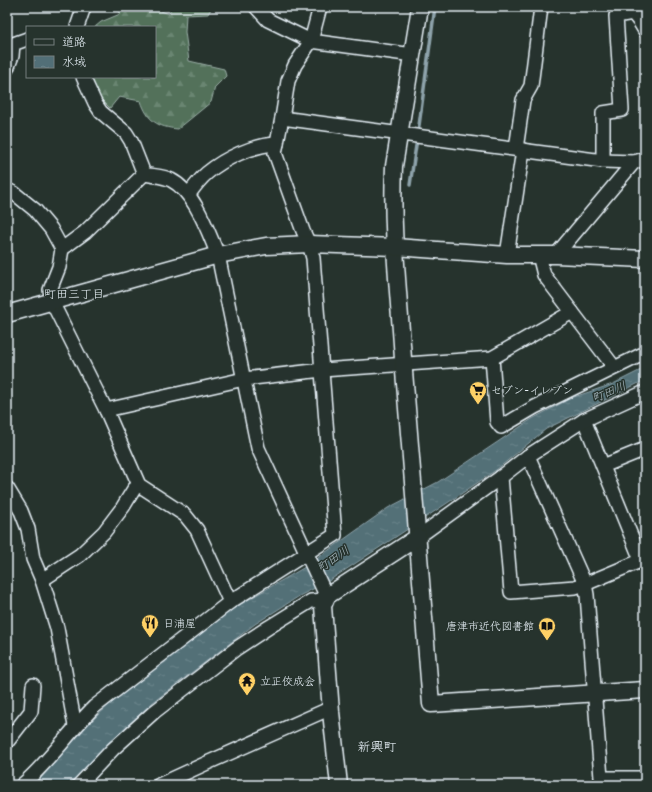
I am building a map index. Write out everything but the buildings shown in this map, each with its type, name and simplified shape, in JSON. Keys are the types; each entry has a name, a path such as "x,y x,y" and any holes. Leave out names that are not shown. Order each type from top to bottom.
{"street":[{"path":"77,26 84,7"},
{"path":"256,7 268,20 311,41 413,56"},
{"path":"22,785 34,775 75,726 94,707 230,602 335,535 313,258 275,153 288,82 295,65 311,41 320,7"},
{"path":"420,7 413,56 411,135 394,166 393,190 395,247 431,704 645,690"},
{"path":"507,255 520,149 523,100 531,86 541,7"},
{"path":"603,161 603,113 622,110 616,16 630,10 645,31"},
{"path":"7,69 12,56 13,44 26,39"},
{"path":"83,78 95,103 101,112 126,133 132,141 144,174"},
{"path":"282,118 603,161 640,161"},
{"path":"189,194 208,172 235,155 265,145 277,144"},
{"path":"556,255 640,161"},
{"path":"144,174 169,179 180,185 189,194 206,227 218,256 258,448 325,596 323,606 339,785"},
{"path":"62,249 85,232 144,174"},
{"path":"7,190 14,193 35,210 51,229 62,249 59,267 50,290 52,302 106,410 139,485 185,515 197,530 230,602"},
{"path":"7,314 218,256 266,246 309,244 395,247 507,255 556,255 645,259"},
{"path":"539,255 544,275 614,367"},
{"path":"106,410 244,379 322,370 492,358 572,312"},
{"path":"492,358 497,422 501,427 535,407 645,353"},
{"path":"79,785 114,749 154,712 237,648 269,627 325,596 501,477 528,456 584,420 645,392"},
{"path":"501,477 511,592 575,587 643,559 584,420"},
{"path":"603,466 645,449"},
{"path":"528,456 585,584 600,778 645,778"},
{"path":"42,580 80,555 104,532 123,507 134,489 139,485"},
{"path":"7,488 21,511 28,529 33,559 42,580 57,628 75,726"},
{"path":"7,742 31,711 33,685"},
{"path":"159,785 207,762 331,708"}],"green space":[{"path":"119,7 158,7 161,11 169,14 171,7 212,7 208,14 186,15 185,32 189,61 224,69 226,76 215,87 211,102 178,129 164,127 154,122 147,114 141,101 119,97 110,108 96,94 88,78 156,78 156,26 96,26 101,22 120,14"}],"water":[{"name":"町田川","path":"645,368 645,380 546,429 496,470 452,500 327,582 301,595 255,624 152,703 107,745 69,785 35,785 86,726 120,695 232,609 305,567 388,508 438,482 532,419 571,398 613,384"}],"waterway":[{"path":"418,133 435,7"},
{"path":"410,185 417,139"}],"place":[{"name":"セブン-イレブン","path":"478,405"},
{"name":"日浦屋","path":"150,638"},
{"name":"唐津市近代図書館","path":"547,641"},
{"name":"立正佼成会","path":"247,696"}],"district":[{"name":"町田三丁目","path":"74,294"},
{"name":"新興町","path":"377,746"}]}
